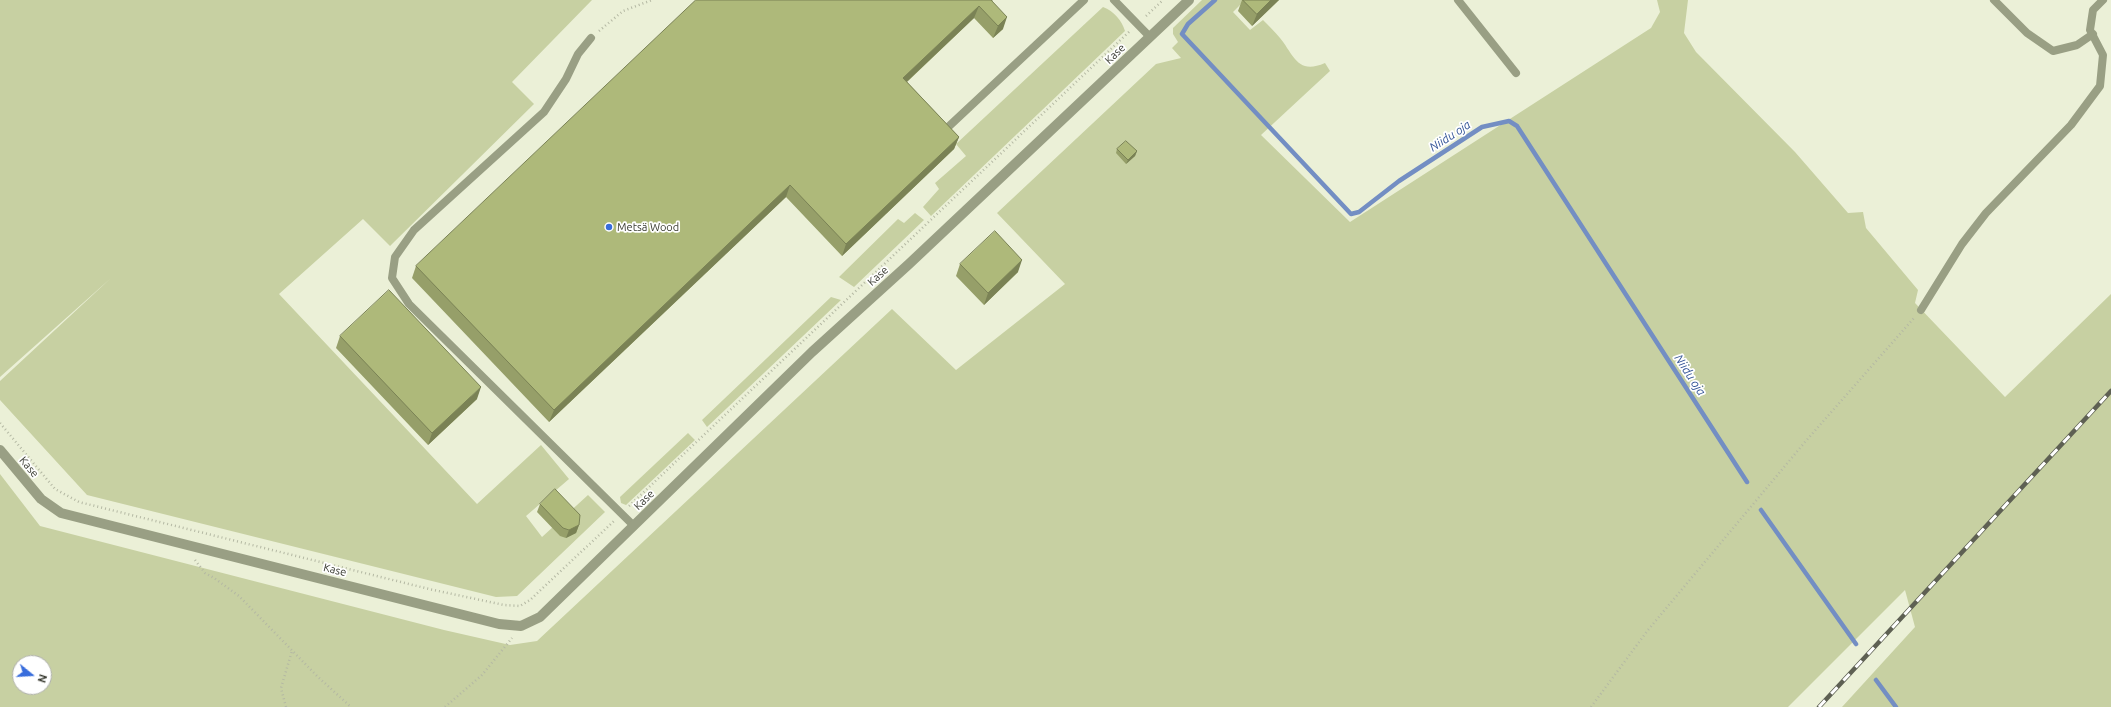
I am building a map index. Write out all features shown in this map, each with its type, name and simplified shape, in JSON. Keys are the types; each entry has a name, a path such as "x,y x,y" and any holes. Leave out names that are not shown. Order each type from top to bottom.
{"street":[{"name":"Kase","path":"0,450 41,499 61,513 499,624 521,626 540,617 812,352 909,264 1189,0"}],"lane":[{"path":"946,129 1084,0"},
{"path":"1114,0 1150,37"},
{"path":"1458,0 1516,73"},
{"path":"1994,0 2028,33 2054,51 2077,45 2093,34"},
{"path":"1921,310 1962,244 1986,213 2071,125 2100,86 2103,55 2090,30 2093,10 2103,0"},
{"path":"591,38 578,54 566,79 544,112 414,230 395,257 392,278 409,304 634,526"}],"path":[{"path":"591,38 623,11 652,0"},
{"path":"0,423 55,490 79,502 429,589 504,605 520,606 530,600 1163,0"},
{"path":"1591,707 1658,618 1805,442 1921,310"},
{"path":"193,546 192,554 204,573 214,578 239,596 292,651 351,707"},
{"path":"446,707 482,675 521,626"},
{"path":"286,707 281,688 292,651"}],"green space":[{"path":"0,0 592,0 512,82 534,104 390,246 363,219 279,294 477,504 541,445 569,479 526,516 542,537 588,495 605,512 517,596 496,597 87,495 0,400 0,381 111,278 0,377"},
{"path":"1202,0 1245,0 1233,12 1250,30 1263,20 1280,38 1293,57 1302,65 1308,67 1325,63 1330,71 1261,135 1350,222 1651,28 1660,12 1657,0 1688,0 1684,33 1696,52 1795,152 1848,213 1863,212 1866,228 1918,290 1915,303 2005,397 2111,294 2111,707 1842,707 1915,627 1905,590 1788,707 0,707 0,474 40,526 444,630 510,645 537,641 892,309 956,370 1065,284 997,213 1156,64 1181,58 1172,48 1178,42 1173,34 1173,28"},
{"path":"1103,7 1111,11 1117,17 1125,31 931,216 923,207 939,189 935,183 966,156 956,144"},
{"path":"915,213 924,220 854,287 839,277 898,219 904,223"},
{"path":"831,297 841,300 707,427 702,420"},
{"path":"688,433 695,440 626,505 621,503 620,497"}],"building":[{"name":"Metsä Wood","path":"696,0 991,0 1007,17 998,26 979,6 903,78 959,137 846,244 790,185 554,410 416,266"},
{"path":"1243,0 1271,0 1257,14"},
{"path":"1126,141 1137,151 1128,160 1117,149"},
{"path":"995,231 1022,260 988,293 960,264"},
{"path":"389,290 481,387 432,433 340,336"},
{"path":"555,489 580,515 579,525 569,530 563,528 540,504"}],"waterway":[{"name":"Niidu oja","path":"1215,0 1188,24 1182,34 1351,214 1359,212 1399,181 1482,127 1509,121 1517,126 1747,482"},
{"name":"Niidu oja","path":"1761,510 1856,644"},
{"name":"Niidu oja","path":"1876,680 1896,707"}],"railway":[{"path":"1819,707 2111,391"}],"place":[{"name":"Metsä Wood","path":"609,227"}]}
